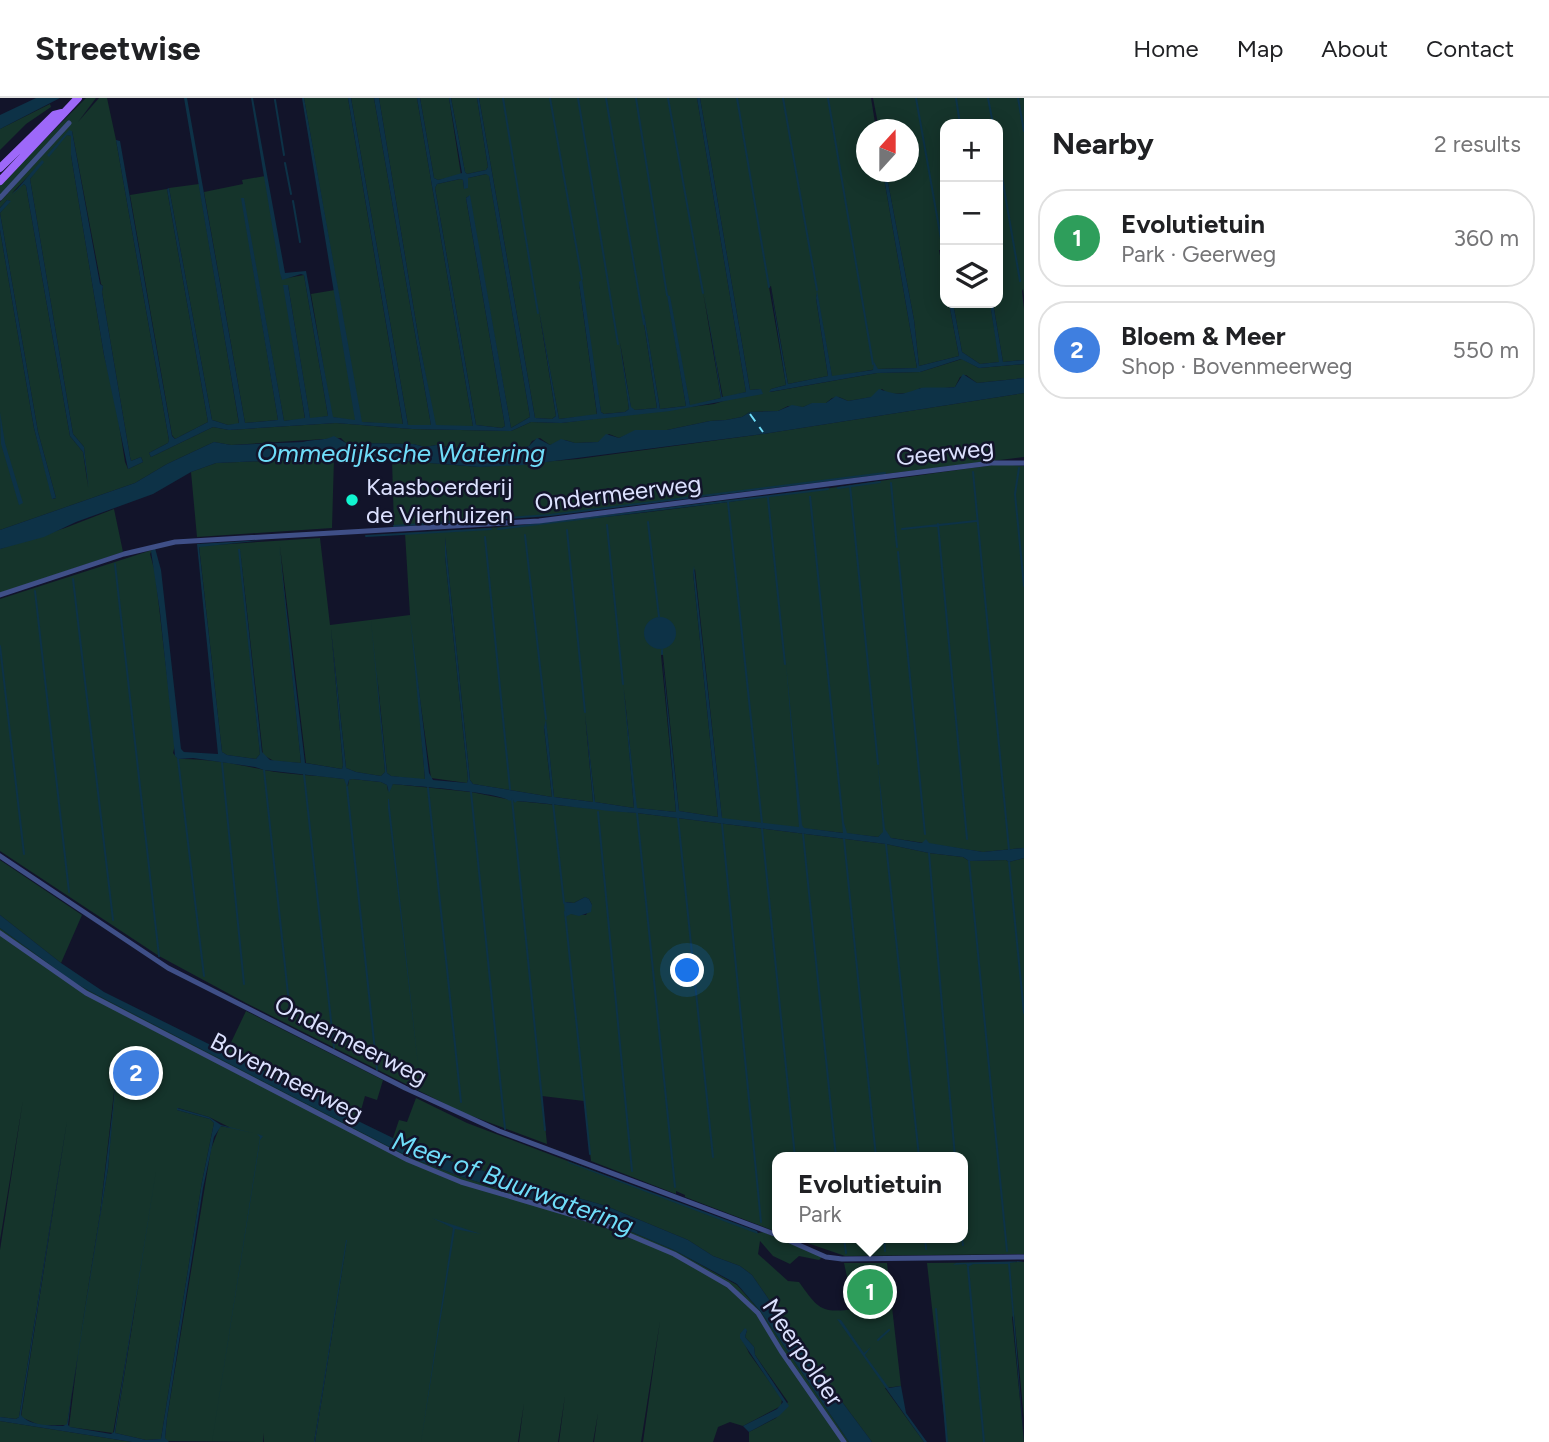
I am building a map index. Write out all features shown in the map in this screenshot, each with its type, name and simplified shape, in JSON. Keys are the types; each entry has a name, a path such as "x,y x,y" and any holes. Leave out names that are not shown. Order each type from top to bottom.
{"main road":[{"path":"0,181 78,98"},
{"path":"0,168 47,121 62,113"}],"street":[{"path":"0,198 69,123"},
{"name":"Geerweg","path":"869,478 991,463 1024,463"},
{"name":"Ondermeerweg","path":"0,595 124,554 175,542 539,521 869,478"},
{"name":"Ondermeerweg","path":"0,856 168,968 405,1088 499,1131 772,1234"},
{"name":"Bovenmeerweg","path":"0,933 95,998 408,1160 461,1182 603,1224 674,1254 728,1285"},
{"path":"795,1243 827,1257 842,1259 1024,1257"},
{"name":"Meerpolder","path":"728,1285 758,1312 780,1351 844,1442"}],"green space":[{"path":"86,98 96,98 78,122 99,98 107,98 169,440 149,453 151,457 213,427 229,430 336,423 412,429 511,431 531,422 561,423 714,404 761,389 750,390 700,98 871,98 874,119 856,119 856,182 885,182 917,368 877,369 832,377 817,294 828,376 788,384 771,286 769,287 786,385 771,389 770,392 877,373 920,372 962,359 979,368 1024,364 1024,378 977,383 966,375 960,377 955,387 920,388 913,393 889,394 882,389 872,397 848,401 839,397 832,398 826,403 813,403 803,407 788,406 778,411 750,412 742,417 667,430 638,430 619,438 609,434 598,442 575,443 565,440 550,445 540,438 522,449 513,447 497,451 481,448 469,451 436,445 425,447 413,444 346,443 341,438 231,445 214,442 167,464 135,483 0,530 0,230 34,428 53,499 56,498 38,432 0,213 10,201 7,200 0,208 0,202 71,123 69,120 0,196 0,184","holes":["72,131 130,457 131,461 141,457 143,462 128,469 104,355 71,155 71,136 68,135","43,161 30,179 73,434 84,447 88,487 83,452 70,436 26,186 24,184 12,193"]},
{"path":"304,98 348,98 403,425 361,422"},
{"path":"351,98 374,98 431,425 408,425"},
{"path":"379,98 417,98 473,426 435,426"},
{"path":"420,98 449,98 461,175 438,180 434,178"},
{"path":"451,98 477,98 488,167 486,170 467,174 465,172"},
{"path":"479,98 697,98 746,392 723,398 703,292 721,398 690,406 668,296 686,406 660,409 644,315 657,408 631,408 620,342 629,409 625,412 604,414 601,412 579,282 597,415 559,419 539,311 556,416 552,419 535,418"},
{"path":"873,98 1024,98 1024,360 1003,362 994,308 1003,308 1003,119 940,119 940,308 950,308 959,356 919,366 914,320 888,182 919,182 919,119 877,119"},
{"path":"50,104 51,107 26,124 0,150 0,129"},
{"path":"489,175 530,417 511,428 469,196 466,198 505,426 502,428 476,425 435,188 437,184 460,179 463,180 464,188 468,187 468,178"},
{"path":"265,176 282,279 304,275 328,416 310,419 288,285 284,285 305,419 284,421 243,198 278,420 245,423 204,192 243,184 242,180"},
{"path":"199,184 239,424 228,425 212,420 169,188"},
{"path":"167,189 208,422 175,439 172,435 130,195"},
{"path":"335,290 356,421 332,417 311,294"},
{"path":"954,308 991,308 1000,362 980,364 962,352"},
{"path":"1024,393 1024,457 550,515 394,526 392,460 480,467 578,459 763,434"},
{"path":"334,458 332,528 197,537 191,472 216,463"},
{"path":"1001,464 1024,466 1024,848 983,852 891,838 884,832 878,837 722,819 695,569 693,572 718,817 679,811 663,655 676,812 636,808 624,689 634,808 595,802 585,715 593,802 554,797 546,723 544,727 552,797 473,784 470,780 445,538 467,783 431,778 417,678 425,780 391,776 387,773 377,674 385,772 381,776 346,768 331,629 343,765 342,769 306,763 280,546 301,763 274,761 263,755 240,549 260,754 256,759 222,752 199,546 320,538 330,625 410,615 405,533 480,529 629,514"},
{"path":"114,509 123,552 0,593 0,549"},
{"path":"152,550 150,554 155,572 175,745 173,753 178,759 210,760 274,772 344,779 348,786 349,780 352,779 381,782 387,785 388,791 393,784 471,792 517,801 886,844 963,857 969,861 1009,862 1024,858 1024,1254 845,1256 807,1243 968,1243 968,1152 772,1152 772,1230 685,1197 676,1191 676,1194 591,1161 584,1101 542,1096 547,1144 461,1112 159,956 0,851 0,599","holes":["585,897 592,905 586,915 571,914 566,902 574,903"]},
{"path":"0,860 82,915 61,963 0,915"},
{"path":"0,928 75,983 409,1157 462,1177 618,1226 674,1250 737,1285 761,1312 849,1442 749,1442 749,1432 776,1418 788,1402 755,1355 754,1347 745,1337 747,1330 740,1334 749,1353 782,1399 781,1406 743,1426 730,1422 718,1427 713,1442 643,1442 660,1321 641,1442 594,1442 598,1413 593,1442 559,1442 565,1396 558,1442 519,1442 524,1403 518,1442 315,1442 347,1240 314,1442 264,1442 264,1433 263,1442 167,1441 167,1418 211,1149 220,1126 231,1128 209,1117 178,1108 177,1110 210,1119 214,1123 161,1439 146,1440 115,1433 139,1283 113,1433 69,1427 78,1354 67,1425 39,1425 21,1417 67,1121 19,1417 0,1417 0,1250 23,1100 0,1240","holes":["115,1083 108,1168 79,1344 100,1214"]},
{"path":"246,1011 383,1080 377,1100 365,1096 358,1121 319,1096 226,1053"},
{"path":"416,1098 467,1123 758,1233 764,1232 772,1235 772,1243 790,1243 822,1257 819,1260 799,1256 790,1264 773,1256 760,1241 758,1254 788,1281 799,1282 816,1303 827,1310 854,1309 844,1263 887,1263 901,1386 885,1388 924,1442 872,1442 752,1275 740,1266 713,1256 688,1240 606,1206 453,1162 393,1138 399,1120 407,1122"},
{"path":"1024,1262 1024,1419 1014,1315 1012,1317 1024,1442 947,1442 927,1263"},
{"path":"0,1421 132,1442 0,1442"}],"water":[{"path":"36,98 60,98 0,129 0,115"},
{"path":"184,98 187,98 245,423 278,420 241,198 244,198 284,421 305,418 283,285 288,285 310,418 328,416 304,275 282,280 280,273 251,98 285,273 306,271 333,417 355,420 304,98 362,422 403,424 348,98 351,98 408,425 431,425 374,98 379,98 419,341 436,425 473,426 417,98 420,98 434,178 438,180 462,173 449,98 465,172 467,174 486,170 488,167 479,98 535,418 552,419 556,416 539,309 559,419 597,414 579,282 582,279 601,412 625,412 629,409 619,340 631,407 635,410 657,408 644,313 660,409 686,406 667,295 670,296 690,405 721,398 704,290 722,397 746,392 697,98 700,98 750,390 761,389 763,394 670,411 561,423 531,422 511,431 412,429 336,423 229,430 213,427 151,457 149,453 169,440 116,140 120,141 172,436 175,439 208,422 167,189 169,188 212,420 228,425 239,423","holes":["486,174 489,176 530,417 511,428 470,195 466,198 505,426 502,428 476,425 435,188 437,184 460,179 463,180 464,189 468,188 468,178"]},
{"path":"69,130 72,131 100,284 103,286 130,457 131,461 141,457 143,462 128,469 104,355 71,155 71,136 67,135 49,157 47,155"},
{"path":"42,160 44,162 30,179 73,434 84,447 89,488 83,452 70,436 26,186 24,184 12,195"},
{"path":"885,182 888,182 914,320 919,366 959,356 950,308 954,308 962,352 980,364 999,362 991,308 994,308 1003,362 1024,360 1024,364 979,368 961,359 920,372 877,373 769,392 786,385 770,284 788,384 828,376 817,290 832,376 873,370 874,362 878,369 917,368"},
{"path":"7,200 11,201 0,213 0,208"},
{"path":"0,213 38,432 56,498 52,499 34,428 0,230"},
{"name":"Ommedijksche Watering","path":"963,374 977,383 1024,378 1024,393 763,434 523,465 480,467 334,458 216,463 191,472 153,494 76,522 44,537 0,549 0,530 135,483 167,464 214,442 231,445 303,442 334,436 346,443 413,444 425,447 436,445 469,451 481,448 497,451 513,446 522,449 537,438 550,445 561,439 575,443 598,442 606,434 619,438 635,430 667,430 742,417 750,412 778,411 792,405 803,407 812,403 826,403 836,396 848,401 871,397 879,389 900,394 923,388 955,387"},
{"path":"0,412 5,443 23,503 19,505 1,444"},
{"path":"809,496 847,833 878,837 883,832 878,764 885,829 891,838 922,843 926,839 929,843 983,852 1024,848 1024,858 1009,862 969,861 963,857 886,844 637,813 517,801 515,803 512,799 510,801 490,795 436,788 393,784 389,793 387,785 381,782 352,779 347,787 344,779 264,770 193,758 178,759 175,756 151,551 155,548 161,570 181,749 184,752 218,754 197,544 266,540 199,547 222,752 256,759 260,754 240,549 262,752 270,760 301,763 279,546 305,763 342,769 343,765 331,629 346,768 381,776 385,772 371,621 387,773 391,776 425,779 410,615 429,773 433,780 467,783 445,537 470,780 473,784 552,797 544,727 546,719 554,797 593,802 585,712 595,802 634,808 623,684 637,808 676,812 662,654 679,811 718,817 694,566 722,818 799,827 786,663 802,825 804,828 843,833"},
{"path":"660,617 671,622 676,633 671,644 660,649 649,644 644,633 649,622"},
{"path":"389,799 419,1073 388,808"},
{"path":"585,897 592,905 591,912 565,917 564,902 574,903"},
{"name":"Meer of Buurwatering","path":"0,915 61,963 104,992 319,1096 358,1121 393,1138 453,1162 606,1206 688,1240 713,1256 740,1266 752,1275 872,1442 849,1442 761,1312 737,1284 674,1250 618,1226 462,1177 409,1157 75,983 0,928"},
{"path":"116,1082 108,1168 71,1400 70,1427 111,1434 114,1432 156,1171 115,1433 146,1440 161,1439 202,1182 214,1123 210,1119 177,1108 209,1117 221,1125 253,1133 221,1126 214,1137 203,1188 167,1418 165,1438 169,1442 132,1442 0,1421 0,1417 19,1417 67,1121 21,1415 40,1424 67,1424 100,1214"},
{"path":"257,1134 263,1136 260,1140 212,1442 260,1137"},
{"path":"567,1161 757,1231 758,1234 569,1163"},
{"path":"432,1218 481,1234 455,1229 421,1442 453,1228"},
{"path":"346,1240 315,1442 314,1442"},
{"path":"1024,1261 1010,1263 1024,1441 1008,1264 973,1264 968,1267 966,1264 953,1265 956,1263"},
{"path":"837,1319 841,1320 864,1353 871,1347 865,1355 889,1388 901,1386 906,1413 927,1442 924,1442"},
{"path":"745,1328 745,1337 754,1347 755,1355 789,1406 779,1416 749,1432 743,1426 777,1409 783,1402 740,1338"}],"waterway":[{"path":"503,98 538,313"},
{"path":"550,98 582,279"},
{"path":"578,98 618,344"},
{"path":"606,98 644,324"},
{"path":"636,98 667,295"},
{"path":"668,98 703,293"},
{"path":"737,98 769,287"},
{"path":"783,98 817,290"},
{"path":"828,98 873,364"},
{"path":"916,98 942,245"},
{"path":"956,98 959,119"},
{"path":"988,98 992,119"},
{"path":"1018,98 1024,131"},
{"path":"275,100 284,155"},
{"path":"285,163 291,194"},
{"path":"1003,182 1020,281"},
{"path":"293,201 300,242"},
{"path":"1019,468 1015,494 1024,586"},
{"path":"973,472 1009,850"},
{"path":"394,526 550,515 885,473"},
{"path":"838,488 880,482"},
{"path":"891,483 897,547"},
{"path":"850,486 878,764"},
{"path":"498,529 828,489"},
{"path":"768,498 785,664"},
{"path":"728,502 762,823"},
{"path":"902,529 976,521"},
{"path":"648,522 659,617"},
{"path":"938,524 967,839"},
{"path":"607,525 623,684"},
{"path":"366,536 491,529"},
{"path":"567,530 585,712"},
{"path":"525,535 546,719"},
{"path":"485,537 510,789"},
{"path":"898,552 925,834"},
{"path":"115,564 159,956"},
{"path":"73,579 113,920"},
{"path":"35,591 69,892"},
{"path":"0,646 24,854"},
{"path":"178,759 204,976"},
{"path":"222,763 244,984"},
{"path":"264,770 290,1013"},
{"path":"304,774 334,1048"},
{"path":"347,787 377,1070"},
{"path":"428,788 461,1102"},
{"path":"471,792 505,1129"},
{"path":"512,799 545,1130"},
{"path":"553,803 564,903"},
{"path":"598,812 632,1171"},
{"path":"637,813 675,1187"},
{"path":"678,818 713,1157"},
{"path":"722,824 761,1222"},
{"path":"762,829 794,1152"},
{"path":"803,834 835,1152"},
{"path":"844,839 875,1152"},
{"path":"886,844 918,1152"},
{"path":"929,853 955,1152"},
{"path":"969,861 1007,1251"},
{"path":"1009,862 1024,1013"},
{"path":"565,912 590,1154"},
{"path":"845,1243 846,1253"},
{"path":"884,1243 885,1251"},
{"path":"925,1243 926,1249"},
{"path":"968,1267 984,1442"},
{"path":"936,1309 947,1442"},
{"path":"878,1340 889,1330"}],"ferry route":[{"path":"750,414 763,432"}],"place":[{"name":"Kaasboerderij de Vierhuizen","path":"352,500"},
{"name":"Bloem & Meer","path":"136,1073"},
{"name":"Evolutietuin","path":"870,1292"}]}
